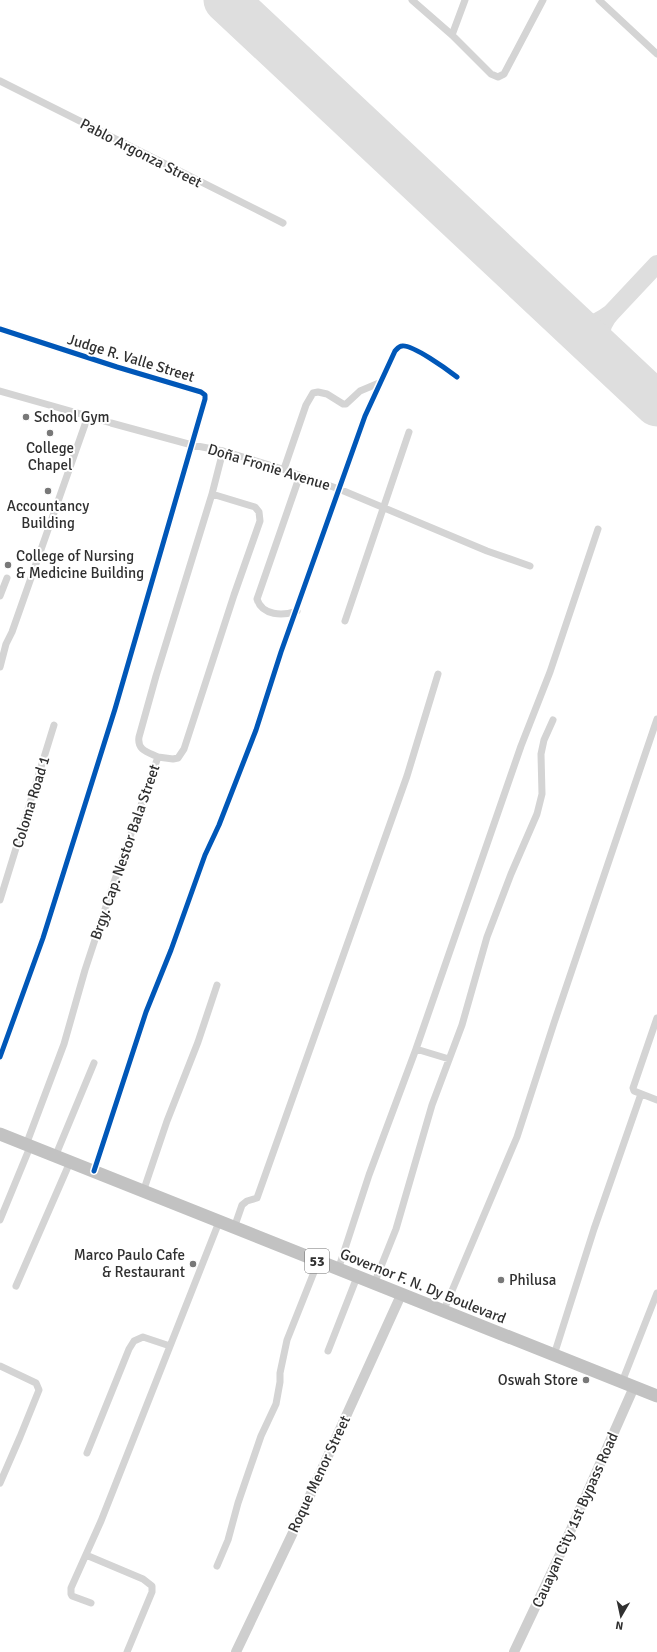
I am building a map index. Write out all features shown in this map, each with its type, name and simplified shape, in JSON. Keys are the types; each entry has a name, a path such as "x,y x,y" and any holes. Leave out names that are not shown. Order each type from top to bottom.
{"highway":[{"name":"Governor F. N. Dy Boulevard","path":"0,1134 443,1312 657,1396"}],"street":[{"path":"412,0 452,35 494,77 501,77 504,74 543,0"},
{"path":"452,35 465,0"},
{"path":"599,0 657,54"},
{"name":"Pablo Argonza Street","path":"0,81 283,223"},
{"name":"Judge R. Valle Street","path":"0,329 117,367 201,392 205,395 192,445 115,709 43,938 0,1057"},
{"path":"94,1171 146,1012 171,950 205,855 219,825 251,743 281,652 297,612 312,565 365,416 379,384 395,351 398,347 403,345 411,347 442,366 456,377"},
{"path":"284,469 306,405 313,393 322,392 339,402 346,404 360,390 379,384"},
{"name":"Doña Fronie Avenue","path":"0,391 192,445 223,450 284,469 339,489 487,551 530,566"},
{"path":"0,666 6,644 12,632 88,416"},
{"path":"345,621 409,432"},
{"name":"Brgy. Cap. Nestor Bala Street","path":"0,1220 64,1044 113,884 158,757 138,745 139,737 156,676 212,494 223,450"},
{"path":"297,612 286,615 278,615 260,606 257,599 300,475"},
{"path":"158,757 173,759 178,758 184,749 234,595 260,521 259,512 255,507 212,494"},
{"path":"338,1270 370,1175 416,1049 522,746 550,672 598,529"},
{"path":"0,596 7,578"},
{"path":"234,1228 242,1205 247,1201 257,1198 270,1166 326,1002 407,776 438,674"},
{"path":"443,1312 518,1137 554,1022 657,718"},
{"path":"374,1284 396,1229 432,1105 462,1025 487,937 511,874 537,814 542,794 541,754 544,740 553,720"},
{"name":"Coloma Road 1","path":"0,900 54,725"},
{"path":"143,1192 167,1121 198,1042 217,985"},
{"path":"657,1018 633,1086 634,1091 657,1100"},
{"path":"416,1049 449,1059"},
{"path":"55,1157 94,1063"},
{"path":"554,1355 594,1229 641,1094"},
{"path":"16,1286 70,1162"},
{"path":"91,1603 72,1596 70,1592 220,1222"},
{"path":"217,1566 228,1540 238,1503 261,1436 276,1404 280,1373 287,1340 318,1262"},
{"path":"328,1351 357,1277"},
{"path":"628,1385 657,1293"},
{"name":"Roque Menor Street","path":"236,1652 298,1522 401,1294"},
{"path":"87,1453 129,1349 134,1341 143,1337 170,1346"},
{"path":"0,1366 36,1383 39,1390 0,1483"},
{"name":"Cauayan City 1st Bypass Road","path":"514,1652 628,1385"},
{"path":"86,1555 143,1579 152,1586 152,1592 127,1652"}],"taxiway":[{"path":"555,308 575,323 581,325 595,323 611,313 657,264"},
{"path":"611,313 603,325 601,337 604,349 611,361"}],"runway":[{"path":"226,0 657,404"}],"cycle path":[{"path":"0,329 117,367 201,392 205,395 115,709 43,938 0,1057"},
{"path":"94,1171 146,1012 171,950 205,855 219,825 256,730 281,652 365,416 395,351 400,346 407,346 414,349 457,377"}],"place":[{"name":"School Gym","path":"26,417"},
{"name":"College Chapel","path":"50,433"},
{"name":"Accountancy Building","path":"48,491"},
{"name":"College of Nursing & Medicine Building","path":"8,565"},
{"name":"Marco Paulo Cafe & Restaurant","path":"193,1264"},
{"name":"Philusa","path":"501,1280"},
{"name":"Oswah Store","path":"586,1380"}]}
